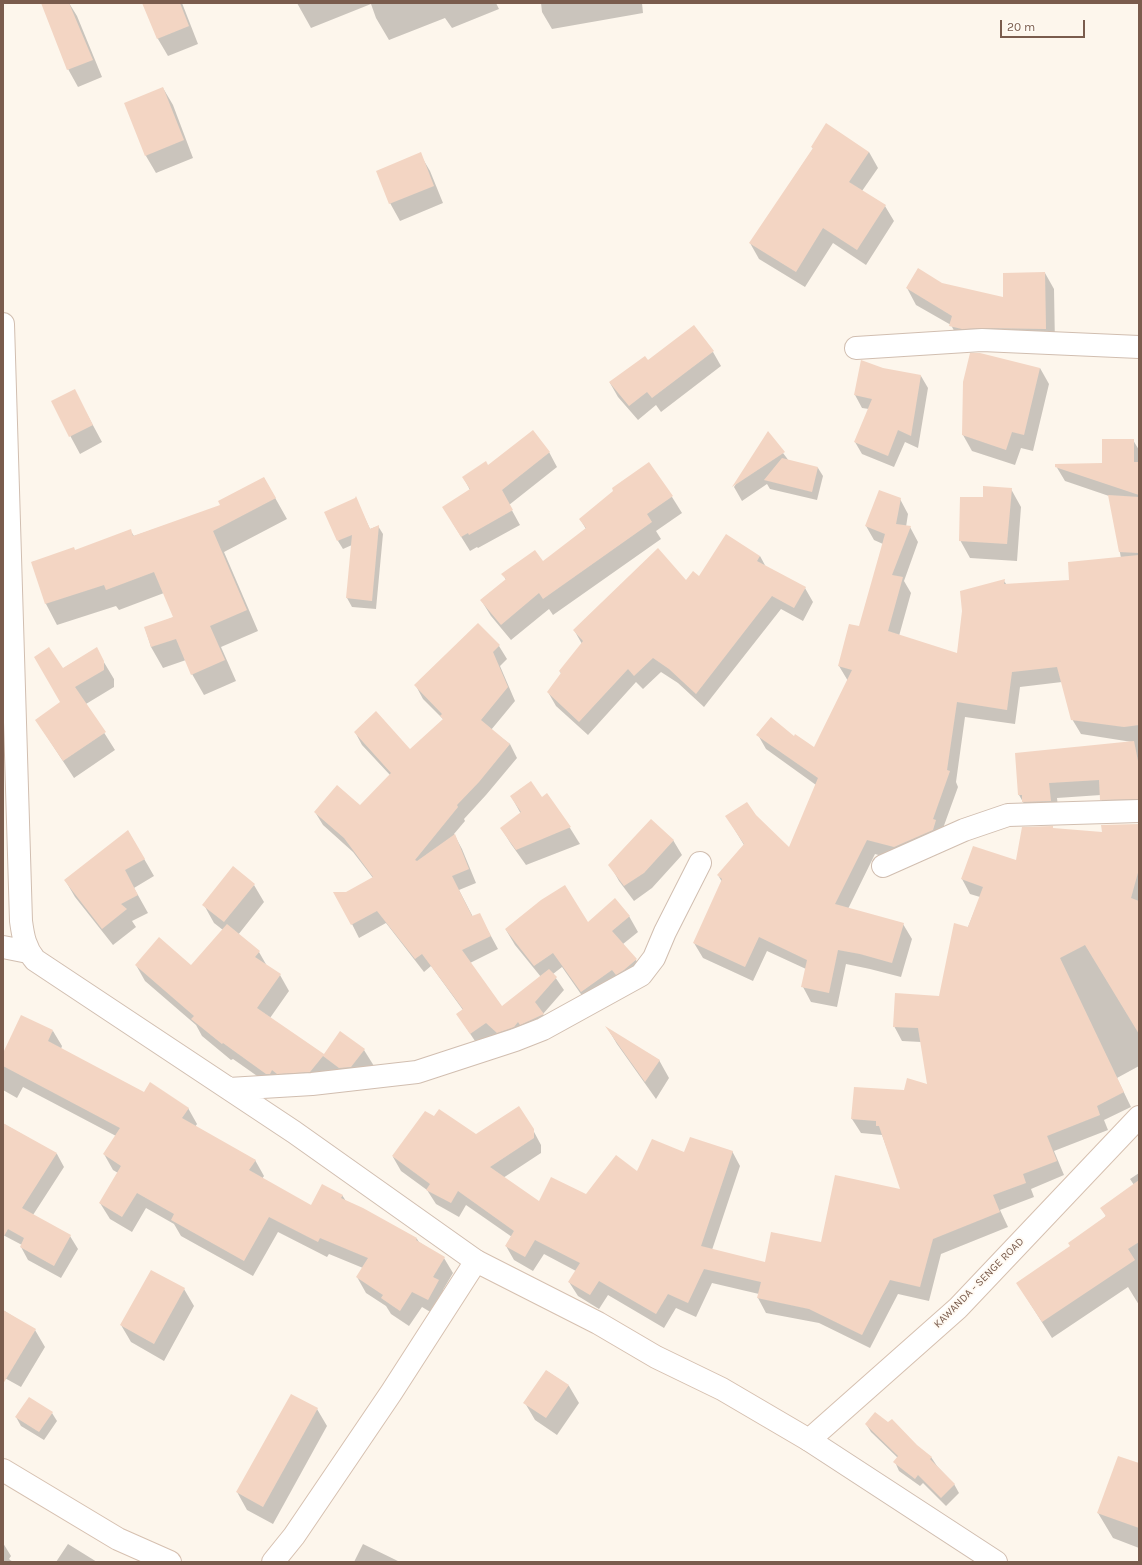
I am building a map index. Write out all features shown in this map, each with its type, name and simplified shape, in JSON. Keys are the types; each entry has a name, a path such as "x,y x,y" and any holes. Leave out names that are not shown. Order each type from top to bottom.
{"street":[{"path":"3,324 21,921 28,952 35,960 294,1132 476,1261 598,1323 656,1357 722,1389 809,1440 996,1562"},
{"path":"856,348 982,340 1139,347"},
{"path":"882,866 964,830 1008,815 1139,811"},
{"path":"229,1089 312,1084 417,1072 515,1040 543,1029 641,975 654,958 665,932 700,863"},
{"path":"3,947 28,952"},
{"name":"KAWANDA - SENGE ROAD","path":"809,1440 958,1308 1139,1117"},
{"path":"273,1562 294,1536 476,1261"},
{"path":"3,1470 118,1539 170,1562"}],"building":[{"path":"41,3 69,3 93,60 67,70"},
{"path":"142,3 180,3 189,26 157,39"},
{"path":"163,87 184,140 145,156 124,103"},
{"path":"826,123 869,152 849,182 886,205 857,250 823,228 796,272 749,243 813,148 811,147"},
{"path":"421,152 434,186 389,204 376,171"},
{"path":"918,268 942,283 1003,297 1003,273 1045,272 1046,329 962,329 949,326 952,316 906,288"},
{"path":"694,325 714,351 652,398 647,392 629,406 609,382 645,356 648,360"},
{"path":"970,353 980,353 1040,368 1024,435 1012,432 1006,450 962,435 963,382"},
{"path":"861,360 883,368 921,375 911,436 898,430 888,456 854,442 872,399 854,395"},
{"path":"75,389 93,425 69,437 51,401"},
{"path":"533,430 550,452 502,490 513,510 469,535 468,533 461,537 442,507 470,489 462,477 486,461 488,465"},
{"path":"768,431 785,452 732,487"},
{"path":"1102,439 1134,439 1134,462 1139,462 1139,495 1055,467 1055,464 1102,463"},
{"path":"782,458 818,467 812,492 764,480"},
{"path":"649,462 673,496 647,514 652,522 543,599 539,593 501,625 480,600 506,579 501,574 535,550 543,561 586,528 579,519 613,491 612,488"},
{"path":"264,477 276,498 213,531 247,610 210,626 225,660 191,675 176,639 151,647 144,627 173,617 154,572 106,590 104,585 45,604 31,562 74,547 75,550 131,529 133,536 220,505 218,501"},
{"path":"983,486 1012,488 1007,544 959,541 960,497 983,497"},
{"path":"879,490 901,498 896,524 911,526 892,575 903,577 888,631 957,653 962,611 960,591 1005,579 1004,584 1069,580 1068,562 1139,555 1139,725 1124,727 1071,720 1057,667 1012,672 1007,710 957,702 947,770 950,771 933,819 936,820 933,830 894,847 867,840 835,904 904,923 892,963 860,954 838,950 829,993 801,987 807,960 759,937 745,967 693,943 722,879 717,875 744,844 725,816 747,802 756,815 789,847 818,778 756,735 771,717 794,736 795,734 814,747 852,670 838,666 849,624 859,626 885,534 865,526"},
{"path":"1108,495 1139,497 1139,553 1119,552"},
{"path":"356,496 370,529 379,525 372,601 346,598 352,535 337,541 324,512 355,498"},
{"path":"726,534 760,556 757,561 806,587 794,608 772,596 696,694 669,669 653,658 634,676 628,669 579,722 547,692 561,673 559,671 583,641 573,630 658,548 686,580 693,571 699,576"},
{"path":"478,623 500,645 493,652 508,687 481,720 510,744 479,782 457,805 458,807 415,860 417,861 455,834 469,869 452,876 472,916 480,913 491,936 462,950 502,1006 549,969 557,977 535,1002 544,1014 520,1025 518,1022 514,1027 497,1033 486,1023 470,1034 456,1014 463,1009 422,954 415,959 377,911 351,925 333,892 346,892 373,877 344,838 314,812 337,785 360,805 391,773 354,732 376,711 410,749 443,719 440,716 442,714 414,685"},
{"path":"49,647 63,668 97,647 104,661 104,670 75,687 106,732 63,761 35,720 60,702 34,657"},
{"path":"1134,741 1139,766 1139,799 1100,800 1099,780 1049,783 1051,801 1022,802 1022,795 1018,795 1015,753"},
{"path":"531,781 542,797 547,793 571,827 516,850 500,828 521,812 510,796"},
{"path":"651,819 674,840 644,873 624,886 608,865"},
{"path":"1139,824 1139,869 1131,898 1139,901 1139,1034 1085,945 1060,958 1124,1092 1097,1106 1100,1115 1047,1136 1057,1161 1023,1174 1026,1183 993,1195 1000,1212 933,1239 920,1287 890,1280 862,1335 809,1309 757,1298 761,1282 704,1269 688,1303 668,1294 656,1314 599,1281 590,1295 568,1282 580,1263 535,1240 525,1257 505,1246 514,1231 458,1191 451,1203 426,1190 430,1184 392,1156 425,1111 434,1116 439,1109 476,1134 519,1106 534,1129 534,1138 490,1167 539,1201 551,1177 586,1194 616,1155 637,1171 652,1139 684,1152 690,1137 733,1151 701,1246 765,1262 771,1232 821,1242 835,1175 900,1189 879,1126 876,1126 876,1121 851,1119 854,1087 904,1090 907,1078 927,1084 918,1028 893,1027 895,993 939,996 954,923 968,927 983,887 961,879 973,846 1016,860 1022,827 1053,826 1053,828 1102,832 1101,825"},
{"path":"128,830 145,859 125,870 138,895 121,904 127,909 102,929 64,880"},
{"path":"233,866 255,884 224,922 202,905"},
{"path":"565,885 588,922 615,898 630,916 612,931 637,959 616,975 612,970 581,992 553,953 534,966 505,929 541,900"},
{"path":"227,924 260,951 255,957 281,974 257,1008 324,1054 340,1031 365,1049 351,1067 339,1068 323,1056 310,1072 277,1074 272,1070 270,1074 266,1074 223,1043 222,1044 191,1019 194,1016 135,965 159,937 191,965"},
{"path":"21,1015 53,1030 48,1041 144,1092 150,1082 189,1108 182,1118 256,1160 249,1170 311,1205 322,1184 343,1195 341,1198 363,1208 417,1238 416,1240 445,1257 433,1277 439,1280 428,1300 412,1292 400,1311 381,1298 383,1295 356,1277 368,1258 320,1238 318,1242 269,1217 244,1261 171,1220 174,1214 137,1193 122,1217 99,1203 121,1166 103,1154 120,1128 3,1066 3,1053"},
{"path":"605,1026 660,1060 645,1082"},
{"path":"3,1123 57,1153 22,1208 71,1235 54,1266 20,1247 24,1238 8,1229 3,1238"},
{"path":"1139,1180 1139,1242 1128,1249 1135,1260 1042,1322 1016,1283 1070,1246 1068,1243 1106,1216 1100,1208"},
{"path":"151,1270 185,1288 154,1344 120,1325"},
{"path":"3,1310 36,1329 3,1384"},
{"path":"546,1370 569,1385 546,1418 523,1403"},
{"path":"291,1394 318,1408 263,1507 236,1492"},
{"path":"29,1397 53,1412 39,1432 15,1417"},
{"path":"875,1412 888,1422 892,1419 917,1445 932,1457 930,1459 955,1484 941,1498 918,1475 915,1479 893,1462 898,1456 865,1424"},
{"path":"1118,1456 1139,1463 1139,1528 1097,1513"}]}
